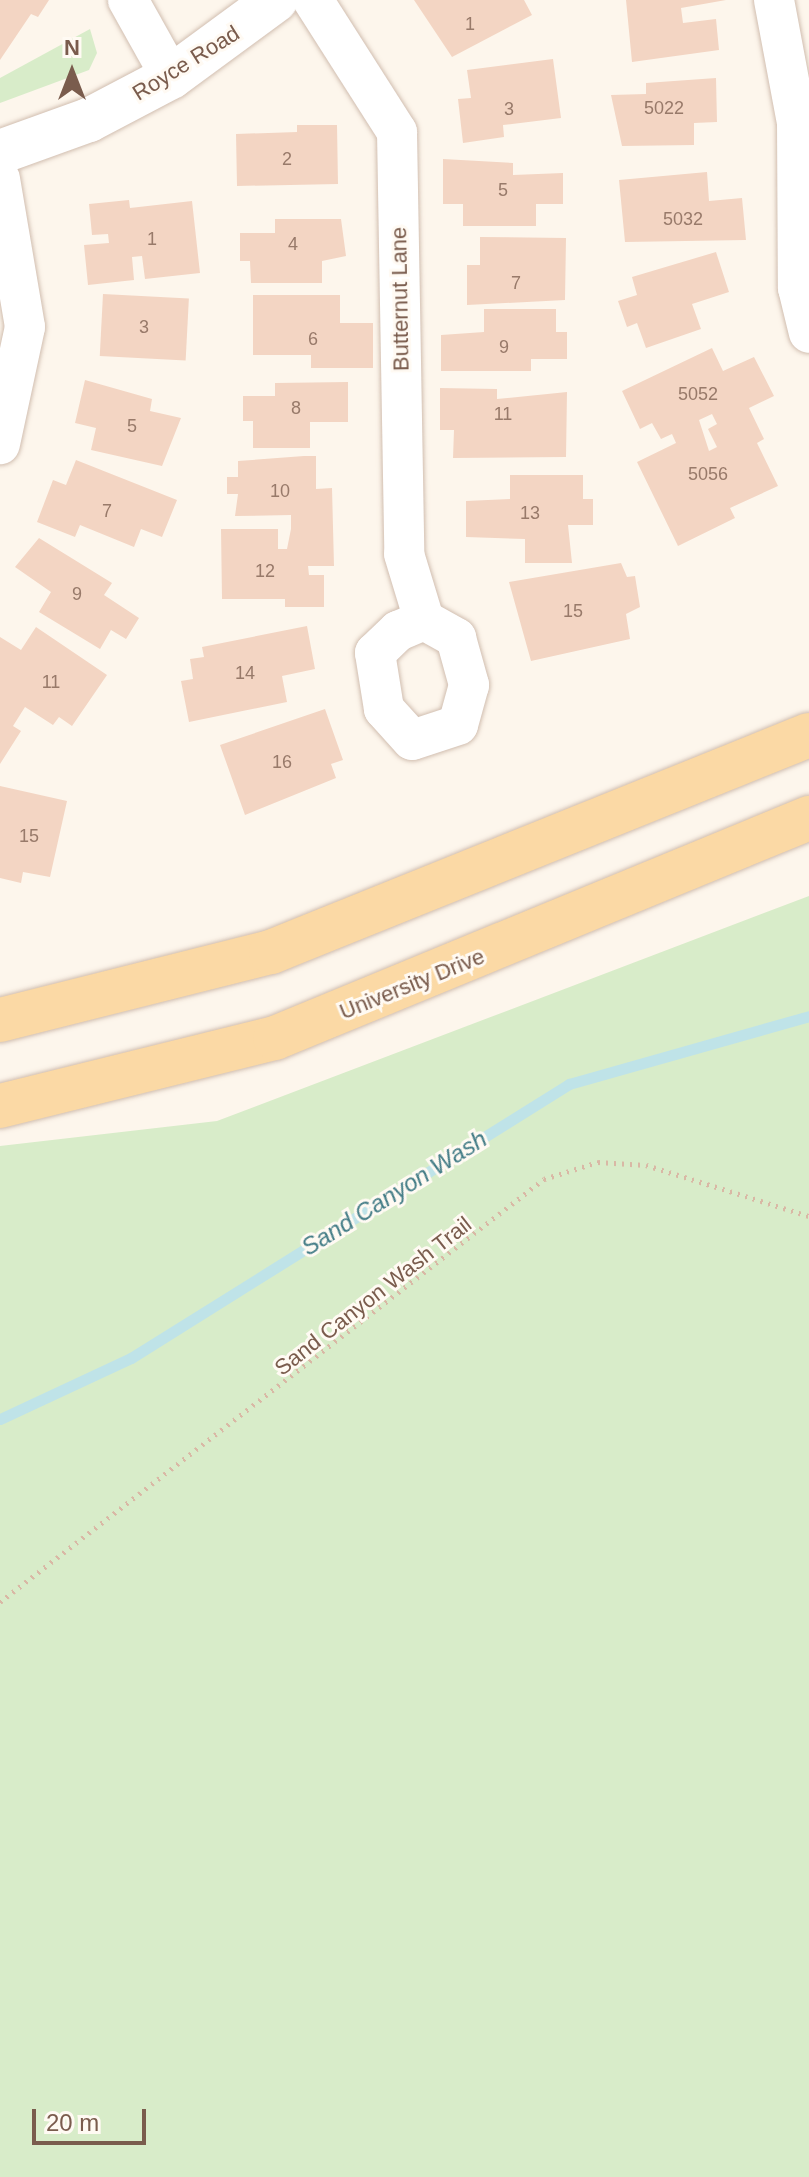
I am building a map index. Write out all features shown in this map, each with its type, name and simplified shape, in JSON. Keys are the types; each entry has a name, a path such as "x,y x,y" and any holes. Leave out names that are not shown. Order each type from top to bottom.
{"main road":[{"path":"0,1020 271,952 809,735"},
{"name":"University Drive","path":"0,1106 275,1038 809,818"}],"street":[{"path":"128,0 171,77"},
{"name":"Royce Road","path":"0,152 89,120 171,77 276,0"},
{"name":"Butternut Lane","path":"313,0 397,132 404,554 424,620"},
{"path":"774,0 797,123 798,288 809,333"},
{"path":"0,179 25,327 0,444"}],"path":[{"name":"Sand Canyon Wash Trail","path":"0,1602 544,1179 598,1162 646,1165 809,1216"}],"green space":[{"path":"90,29 97,53 89,70 0,103 0,78"},
{"path":"809,896 809,2177 0,2177 0,1146 217,1121"}],"building":[{"path":"0,0 49,0 38,17 31,14 0,60"},
{"path":"414,0 524,0 532,15 452,57"},
{"path":"626,0 726,0 681,8 683,23 716,19 719,50 632,62"},
{"path":"553,59 561,118 503,125 504,137 463,143 458,99 471,98 467,70"},
{"path":"716,78 717,122 694,123 694,145 622,146 611,95 646,94 646,83"},
{"path":"297,125 337,125 338,184 237,186 236,134 297,132"},
{"path":"443,159 513,163 513,175 563,173 563,204 536,204 536,226 463,226 463,204 443,204"},
{"path":"707,172 709,201 742,198 746,240 625,242 619,180"},
{"path":"129,200 130,208 192,201 200,273 145,279 142,256 132,257 134,280 88,285 84,245 109,243 108,234 92,235 89,204"},
{"path":"275,219 341,219 346,256 322,261 322,283 251,283 250,261 240,261 240,233 275,233"},
{"path":"480,237 566,238 565,300 467,305 467,265 480,265"},
{"path":"716,252 729,292 692,304 701,329 646,348 637,323 627,327 618,301 637,295 632,277"},
{"path":"103,294 189,299 186,360 100,356"},
{"path":"253,295 340,295 340,323 373,323 373,368 311,368 311,355 253,355"},
{"path":"484,309 556,309 556,332 567,332 567,359 531,359 531,371 441,371 441,335 484,332"},
{"path":"712,348 723,371 754,357 774,396 749,408 764,439 757,443 778,486 730,508 735,518 678,546 637,462 676,443 672,434 661,439 652,423 640,429 622,391","holes":["712,414 717,424 708,429 717,447 709,451 699,420"]},
{"path":"85,380 152,399 150,411 181,418 162,466 91,450 96,428 75,423"},
{"path":"348,382 348,422 310,422 310,448 253,448 253,421 243,421 243,396 275,396 275,383"},
{"path":"440,388 497,389 497,399 567,392 566,457 453,458 454,430 440,430"},
{"path":"316,456 316,489 332,488 334,566 308,566 309,575 324,575 324,607 285,607 285,599 222,599 221,529 278,529 278,549 287,549 291,529 291,515 235,516 238,494 227,494 227,477 238,477 238,461"},
{"path":"76,460 177,500 162,537 141,529 134,547 80,525 75,537 37,522 53,480 66,485"},
{"path":"510,475 583,475 583,499 593,499 593,525 568,525 572,563 525,563 525,539 466,537 466,501 510,499"},
{"path":"39,538 112,583 104,595 139,618 126,639 111,630 100,649 39,612 51,592 15,567"},
{"path":"621,563 627,577 635,576 640,607 626,614 630,639 531,661 509,582"},
{"path":"307,626 315,669 282,676 287,702 189,722 181,681 193,679 190,659 204,657 202,647"},
{"path":"36,627 107,675 72,726 59,717 53,725 25,707 13,726 21,731 0,764 0,637 21,650"},
{"path":"325,709 343,760 331,764 336,778 245,815 220,745"},
{"path":"0,786 67,801 50,877 23,872 21,883 0,878"}],"waterway":[{"name":"Sand Canyon Wash","path":"0,1419 131,1358 569,1084 809,1016"}]}
